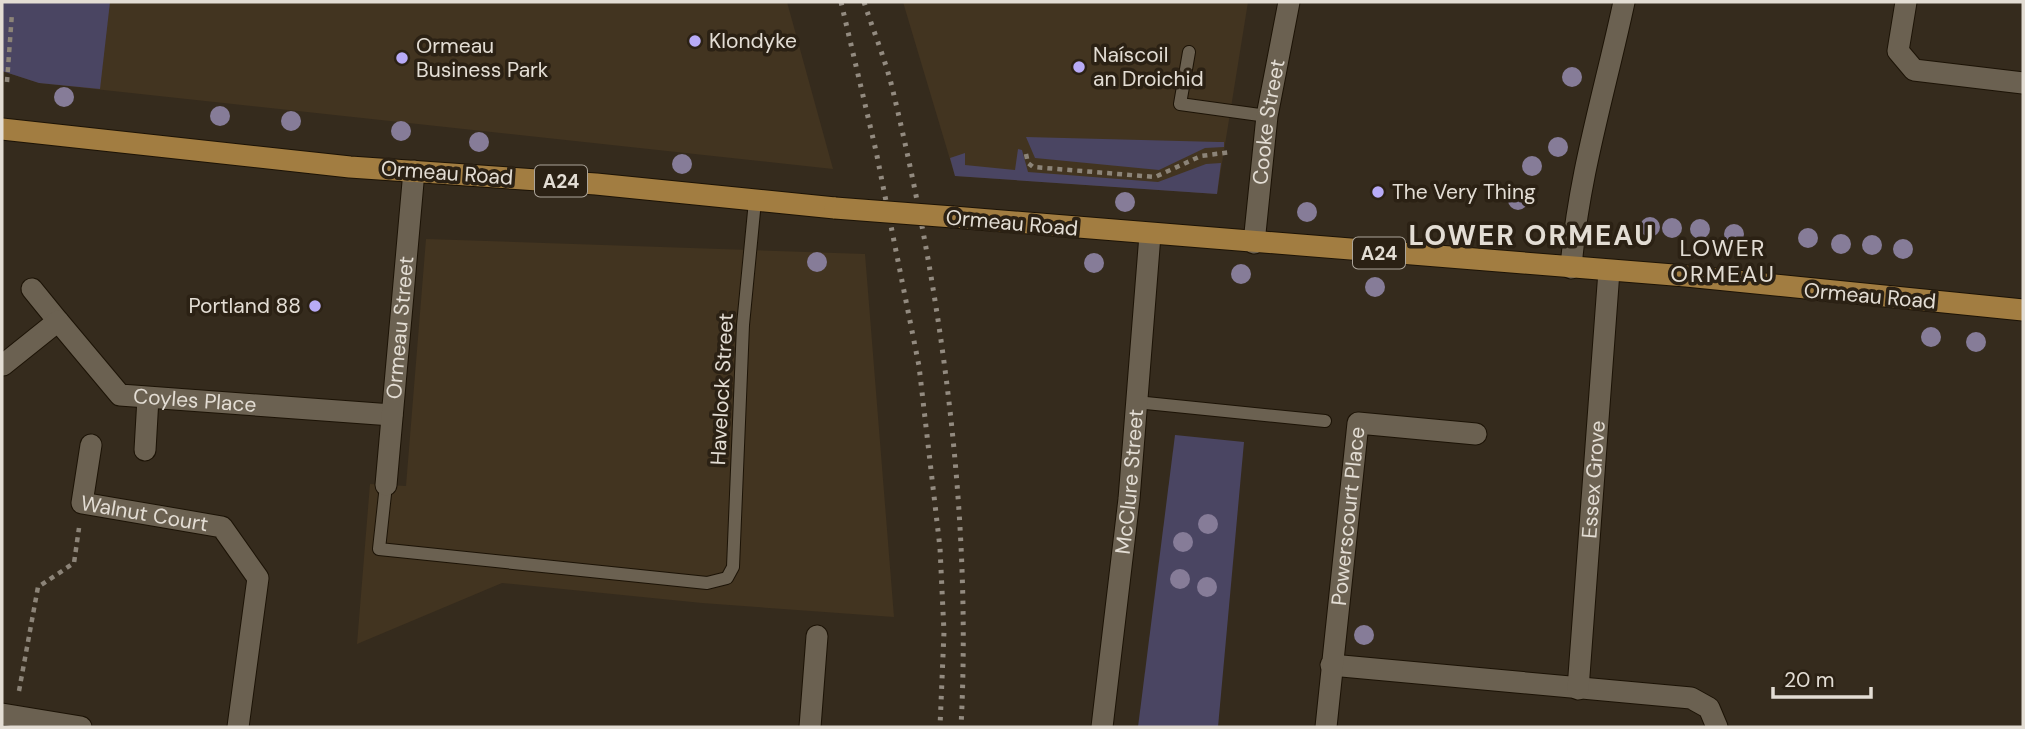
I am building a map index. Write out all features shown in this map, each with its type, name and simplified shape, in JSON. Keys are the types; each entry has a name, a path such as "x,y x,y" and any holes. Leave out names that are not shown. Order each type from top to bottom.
{"main road":[{"name":"Ormeau Road","path":"2,130 414,171 435,170 835,208 1609,271 2023,310"}],"street":[{"name":"Cooke Street","path":"1254,243 1267,116 1289,2"},
{"path":"1571,268 1586,160 1624,2"},
{"path":"1906,2 1898,51 1914,70 2023,83"},
{"name":"Ormeau Street","path":"386,485 414,171"},
{"name":"McClure Street","path":"1102,727 1129,499 1150,235"},
{"name":"Essex Grove","path":"1578,689 1609,271"},
{"name":"Coyles Place","path":"32,289 120,395 392,415"},
{"path":"3,370 58,321"},
{"path":"145,450 149,398"},
{"name":"Powerscourt Place","path":"1326,727 1358,423 1476,434"},
{"name":"Walnut Court","path":"91,445 82,503 222,527 258,578 238,727"},
{"path":"810,727 817,636"},
{"path":"1331,665 1691,698 1709,708 1717,727"},
{"path":"8,715 81,727"}],"lane":[{"path":"1189,52 1180,104 1267,116"},
{"name":"Havelock Street","path":"386,485 379,549 707,583 727,578 733,567 743,325 755,201"},
{"path":"1136,402 1325,421"}],"path":[{"path":"7,82 12,13"},
{"path":"1026,154 1032,167 1155,177 1201,156 1231,152"},
{"path":"8,715 38,587 74,563 82,503"}],"shaded area":[{"path":"2,2 787,2 833,169 39,83 2,71"},
{"path":"2,2 110,2 100,89 39,83 2,71"},
{"name":"Naíscoil an Droichid","path":"903,2 1248,2 1217,194 955,176"},
{"path":"1026,137 1224,142 1224,147 1205,148 1159,170 1035,158"},
{"path":"1018,149 1022,150 1028,172 1158,182 1206,164 1221,163 1217,194 955,176 950,158 965,153 965,165 1015,170"},
{"path":"426,239 865,254 894,617 702,603 502,583 357,644 370,484 406,486"},
{"path":"1175,435 1244,442 1218,727 1138,727"}],"railway":[{"path":"841,2 876,151 919,366 940,548 944,632 940,727"},
{"path":"864,2 892,87 910,165 939,325 957,486 962,567 961,727"}],"place":[{"name":"Klondyke","path":"695,41"},
{"name":"Ormeau Business Park","path":"402,58"},
{"name":"Naíscoil an Droichid","path":"1079,67"},
{"name":"The Very Thing","path":"1378,192"},
{"name":"Portland 88","path":"315,306"}],"district":[{"name":"LOWER ORMEAU","path":"1532,235"},
{"name":"LOWER ORMEAU","path":"1723,261"}]}
